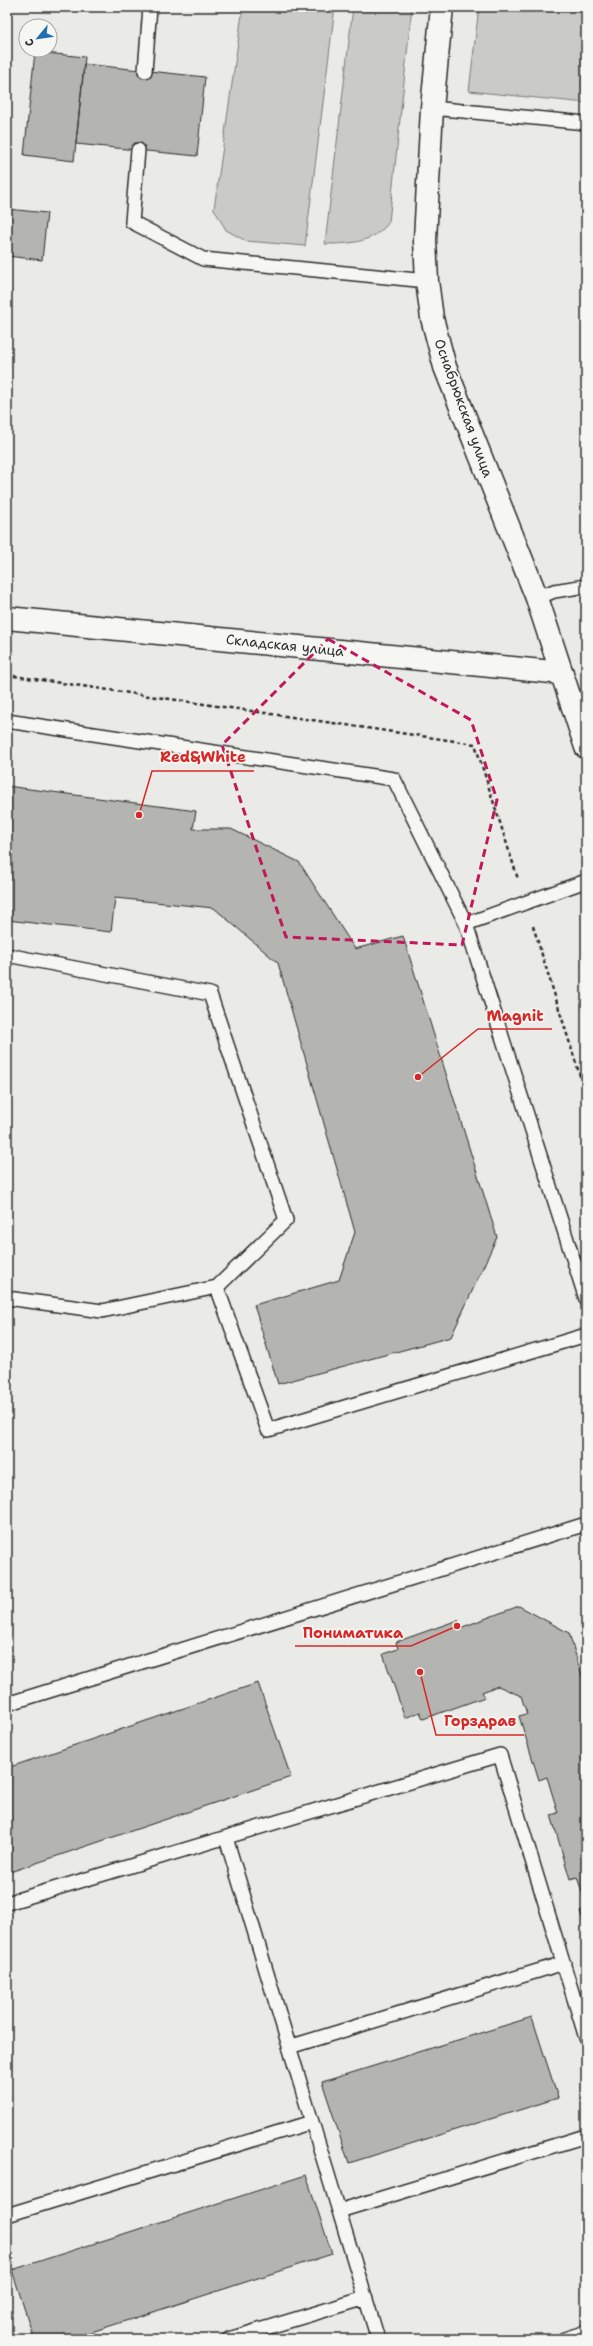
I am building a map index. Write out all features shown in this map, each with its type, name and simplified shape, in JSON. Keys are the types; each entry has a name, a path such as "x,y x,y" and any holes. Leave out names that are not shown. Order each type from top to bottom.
{"street":[{"name":"Оснабрюкская улица","path":"442,7 432,108 425,240 427,281 432,318 445,367 537,598 586,747"},
{"name":"Складская улица","path":"7,618 562,673"}],"lane":[{"path":"145,71 150,7"},
{"path":"432,108 586,123"},
{"path":"138,150 132,222 203,259 427,281"},
{"path":"537,598 554,591 586,586"},
{"path":"7,721 394,779 466,924 586,1299"},
{"path":"466,924 586,881"},
{"path":"7,955 210,994 286,1220 217,1287 102,1311 7,1298"},
{"path":"217,1287 268,1430 586,1335"},
{"path":"7,1704 586,1524"},
{"path":"7,1904 500,1755 585,2032"},
{"path":"226,1838 378,2339"},
{"path":"289,2047 564,1963"},
{"path":"7,2215 312,2122"},
{"path":"339,2211 586,2136"},
{"path":"229,2339 366,2298"},
{"path":"564,2339 586,2332"}],"path":[{"path":"7,675 475,744"}],"highlighted area":[{"path":"328,639 471,720 497,800 462,945 286,937 222,745"}],"shaded area":[{"path":"243,7 335,7 305,246 246,241 226,230 214,209"},
{"path":"353,7 412,7 389,222 376,234 360,241 343,244 325,244"},
{"path":"479,7 586,7 586,103 469,91"}],"building":[{"path":"58,54 85,57 74,161 24,155 34,58 58,58"},
{"path":"84,64 205,77 197,156 76,144"},
{"path":"7,209 47,213 42,260 7,256"},
{"path":"7,786 196,811 193,829 231,829 299,862 355,949 403,936 497,1237 451,1337 278,1384 254,1305 339,1280 355,1232 278,963 214,908 115,898 111,932 7,920"},
{"path":"519,1606 569,1633 582,1676 586,1675 586,1904 577,1877 570,1879 551,1815 558,1813 547,1777 539,1780 519,1716 527,1714 521,1696 498,1686 482,1692 485,1697 423,1719 420,1712 405,1718 383,1654 398,1649 396,1642 458,1620 460,1628"},
{"path":"258,1683 291,1777 7,1873 7,1768"},
{"path":"586,1909 586,1929 580,1911"},
{"path":"532,2017 558,2098 349,2163 322,2082"},
{"path":"306,2175 332,2254 70,2339 34,2339 12,2270"}],"place":[{"name":"Red&White","path":"139,815"},
{"name":"Magnit","path":"418,1077"},
{"name":"Пониматика","path":"457,1626"},
{"name":"Горздрав","path":"420,1672"}]}
